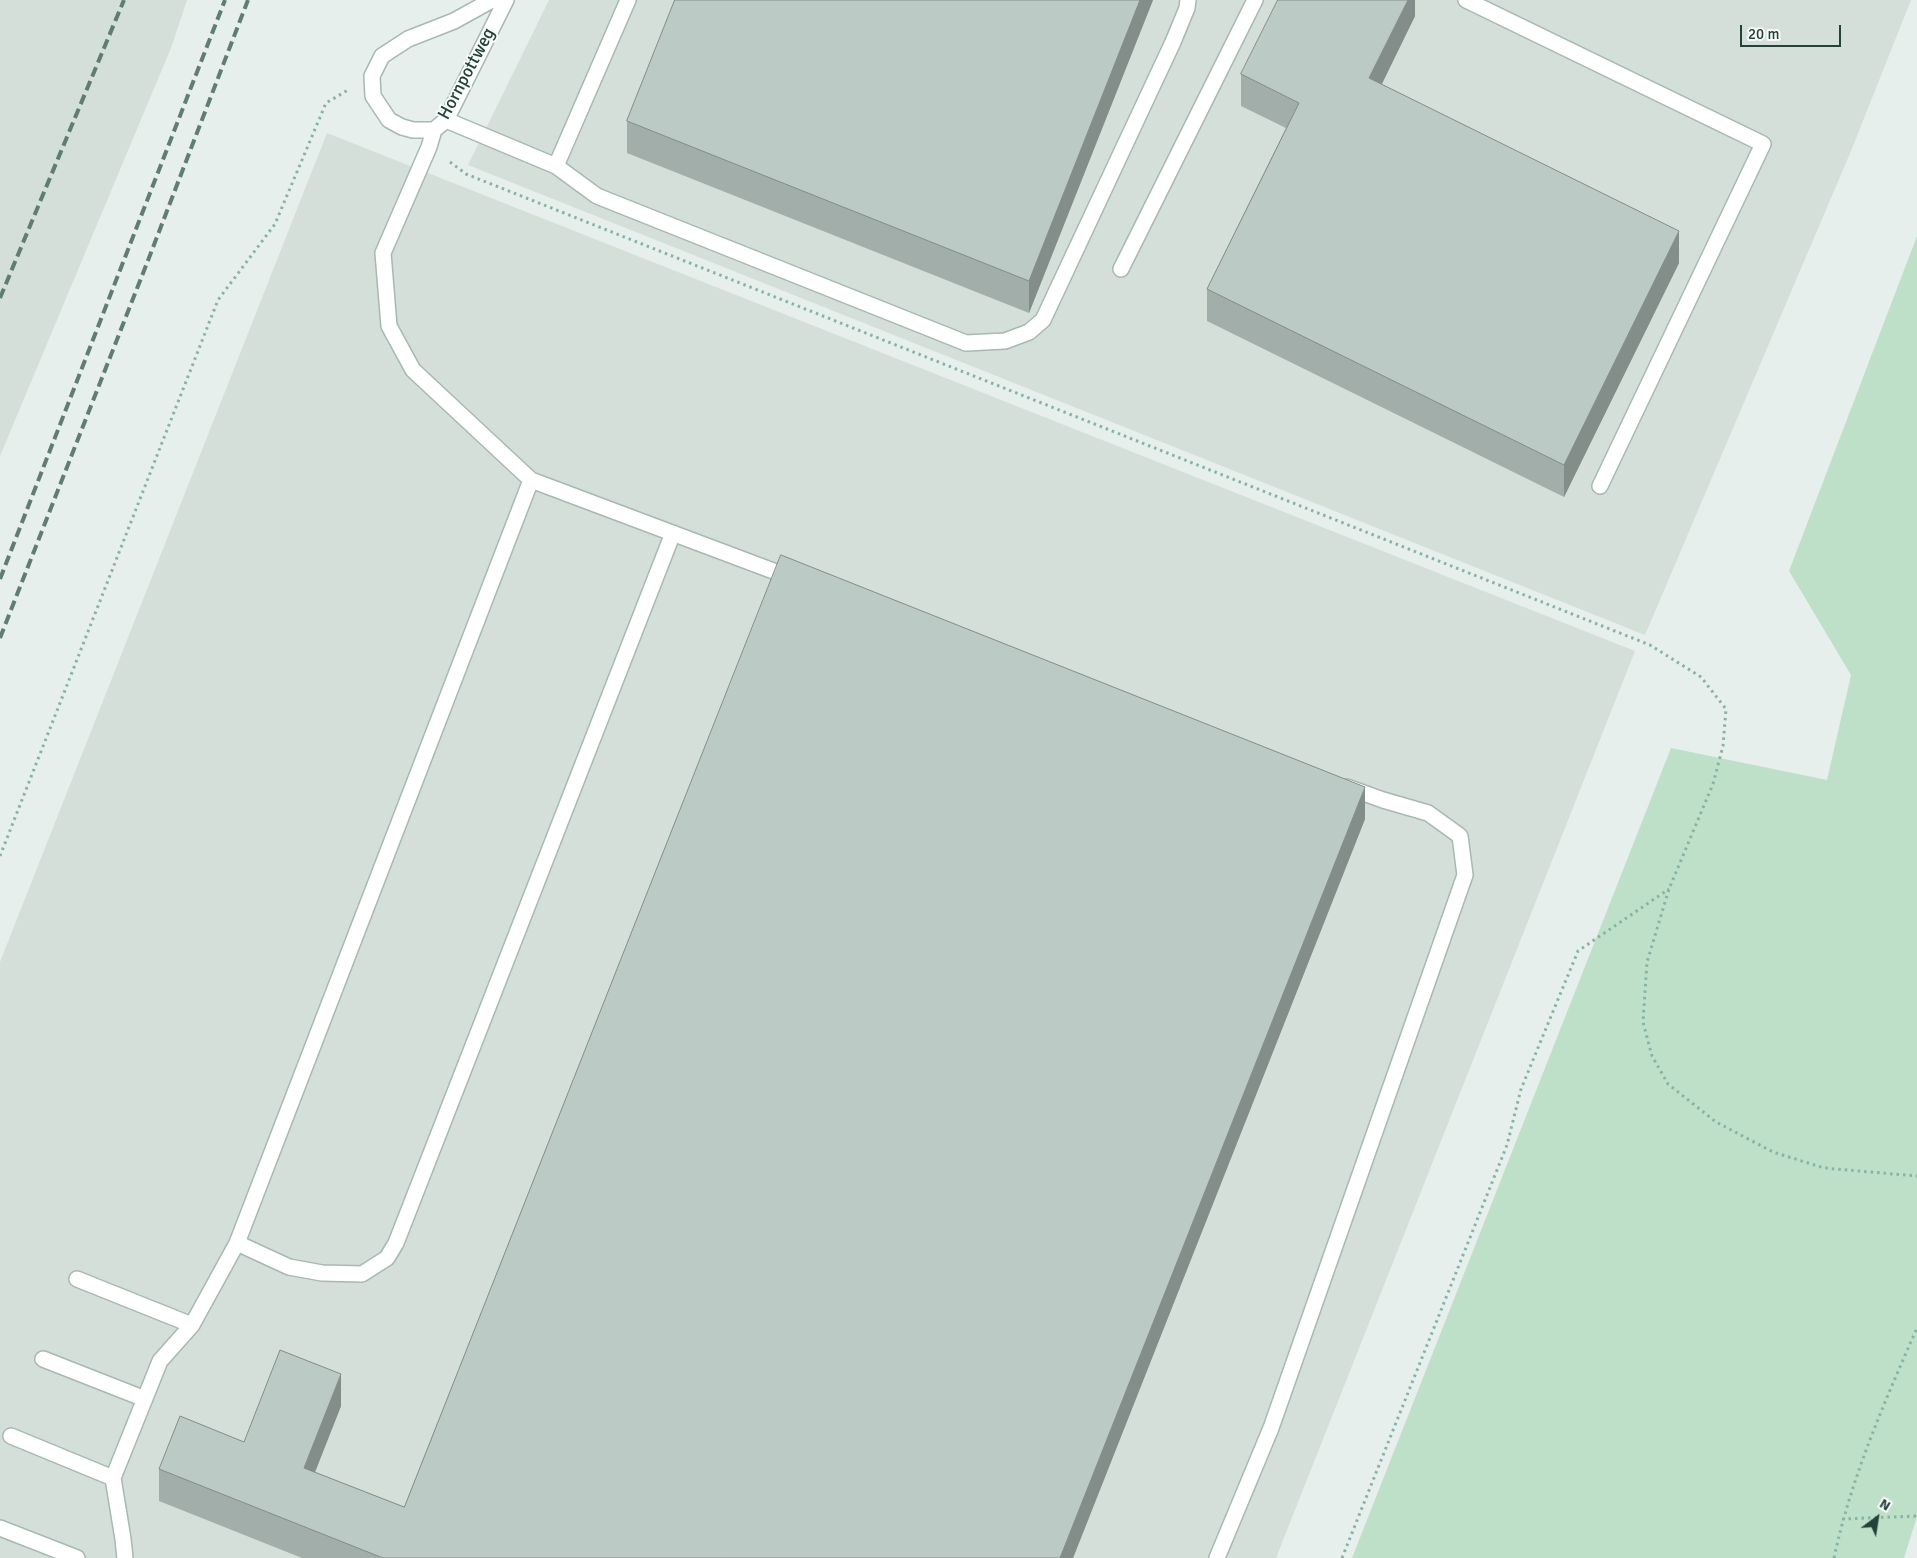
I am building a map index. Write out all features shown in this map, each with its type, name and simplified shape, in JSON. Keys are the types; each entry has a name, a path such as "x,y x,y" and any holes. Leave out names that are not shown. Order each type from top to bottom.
{"street":[{"path":"434,130 413,130 389,120 373,96 372,76 382,56 408,39 454,21 492,0"},
{"name":"Hornpottweg","path":"506,0 446,120 434,130 429,147 383,253 389,326 413,370 531,480"},
{"path":"556,166 628,0"},
{"path":"446,120 556,166 598,196 966,343 1005,341 1029,332 1043,320 1173,42 1188,0"},
{"path":"1121,269 1255,0"},
{"path":"1466,0 1763,144 1600,486"},
{"path":"125,1558 124,1539 113,1478 160,1361 192,1325 237,1243 531,480 804,582"},
{"path":"237,1243 289,1268 322,1273 362,1274 387,1258 400,1234 673,533"},
{"path":"1218,1558 1271,1428 1465,875 1460,836 1428,813 1383,800 1336,783"},
{"path":"77,1279 192,1325"},
{"path":"43,1359 145,1399"},
{"path":"11,1436 113,1478"},
{"path":"0,1528 77,1558"}],"path":[{"path":"0,856 218,300 275,224 326,103 372,76"},
{"path":"429,147 466,174 1650,645 1701,677 1726,709 1723,746 1713,784 1669,889 1647,962 1643,1022 1652,1056 1668,1084 1716,1122 1773,1152 1824,1168 1917,1176"},
{"path":"1342,1558 1507,1145 1521,1089 1578,951 1669,889"},
{"path":"1834,1558 1842,1519 1875,1425 1917,1328"},
{"path":"1842,1519 1917,1516"}],"shaded area":[{"path":"0,0 187,0 171,48 0,456"},
{"path":"549,0 1911,0 1851,151 1645,635 468,165"},
{"path":"327,133 1635,651 1276,1558 0,1558 0,962"}],"green space":[{"path":"1917,236 1917,1517 1904,1558 1352,1558 1671,748 1827,780 1851,675 1789,571"}],"building":[{"path":"675,0 1140,0 1029,281 627,121"},
{"path":"1278,0 1408,0 1369,78 1679,231 1564,465 1207,289 1299,103 1241,74"},
{"path":"781,555 1365,787 1060,1558 383,1558 159,1469 180,1416 244,1442 280,1350 341,1374 304,1468 404,1507"}],"railway":[{"path":"0,298 124,0"},
{"path":"0,579 225,0"},
{"path":"0,638 248,0"}]}
